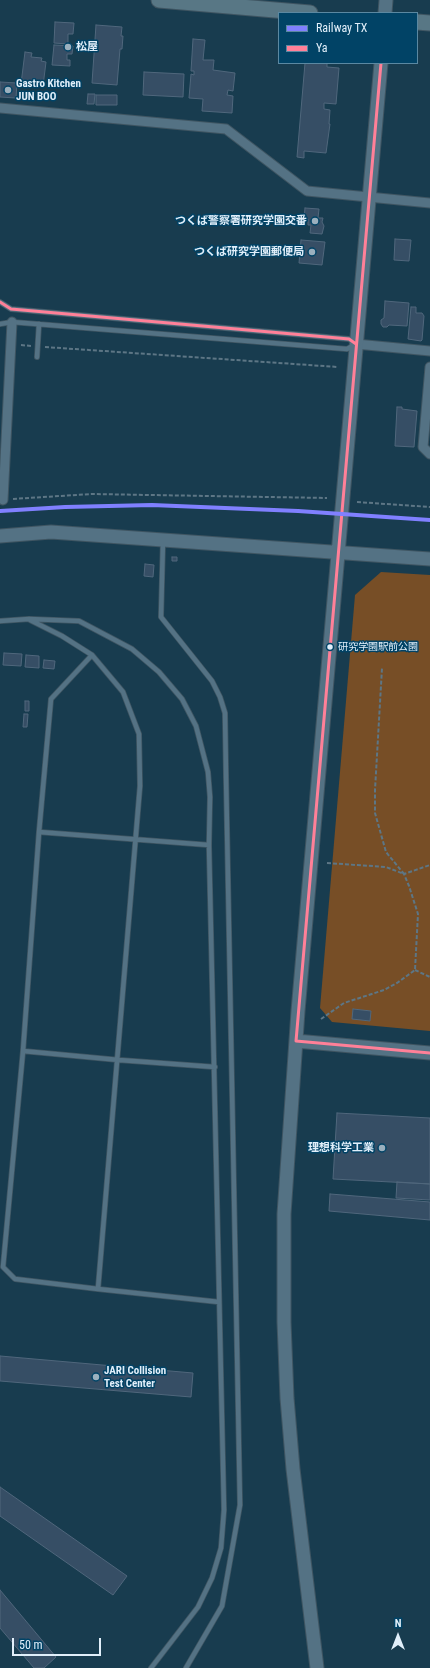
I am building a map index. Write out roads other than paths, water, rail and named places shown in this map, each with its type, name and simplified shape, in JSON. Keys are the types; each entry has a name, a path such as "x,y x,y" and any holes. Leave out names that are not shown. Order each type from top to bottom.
{"main road":[{"path":"159,0 298,12"},
{"path":"418,22 430,23"}],"street":[{"path":"385,12 386,0"},
{"path":"317,1668 293,1468 287,1398 284,1214 296,1041 381,64"},
{"path":"0,108 226,129 307,190 430,203"},
{"path":"3,500 12,322"},
{"path":"356,344 430,351"},
{"path":"430,367 423,447 430,454"},
{"path":"0,536 51,532 430,559"},
{"path":"296,1041 430,1053"}],"lane":[{"path":"0,302 11,309 349,339 356,344 348,349 12,322 0,324"},
{"path":"38,357 39,324"},
{"path":"163,539 161,617 212,681 220,697 225,712 226,760 240,1505 222,1606 186,1668"},
{"path":"29,619 62,636 92,655 123,692 139,734 140,786 98,1289"},
{"path":"0,621 29,619 79,621 132,649 159,672 182,699 196,726 208,772 210,797 209,844 224,1510 221,1548 212,1578 198,1607 151,1668"},
{"path":"92,655 51,699 39,832 24,1050 3,1267 15,1279 219,1302"},
{"path":"39,832 209,844"},
{"path":"24,1050 118,1060 215,1067"}],"rail line":[{"name":"TX","path":"0,511 65,507 152,505 298,511 430,520"}],"place":[{"name":"松屋","path":"68,47"},
{"name":"Gastro Kitchen JUN BOO","path":"8,90"},
{"name":"つくば警察署研究学園交番","path":"315,221"},
{"name":"つくば研究学園郵便局","path":"312,252"},
{"name":"研究学園駅前公園","path":"330,647"},
{"name":"理想科学工業","path":"382,1148"},
{"name":"JARI Collision Test Center","path":"96,1377"}]}
